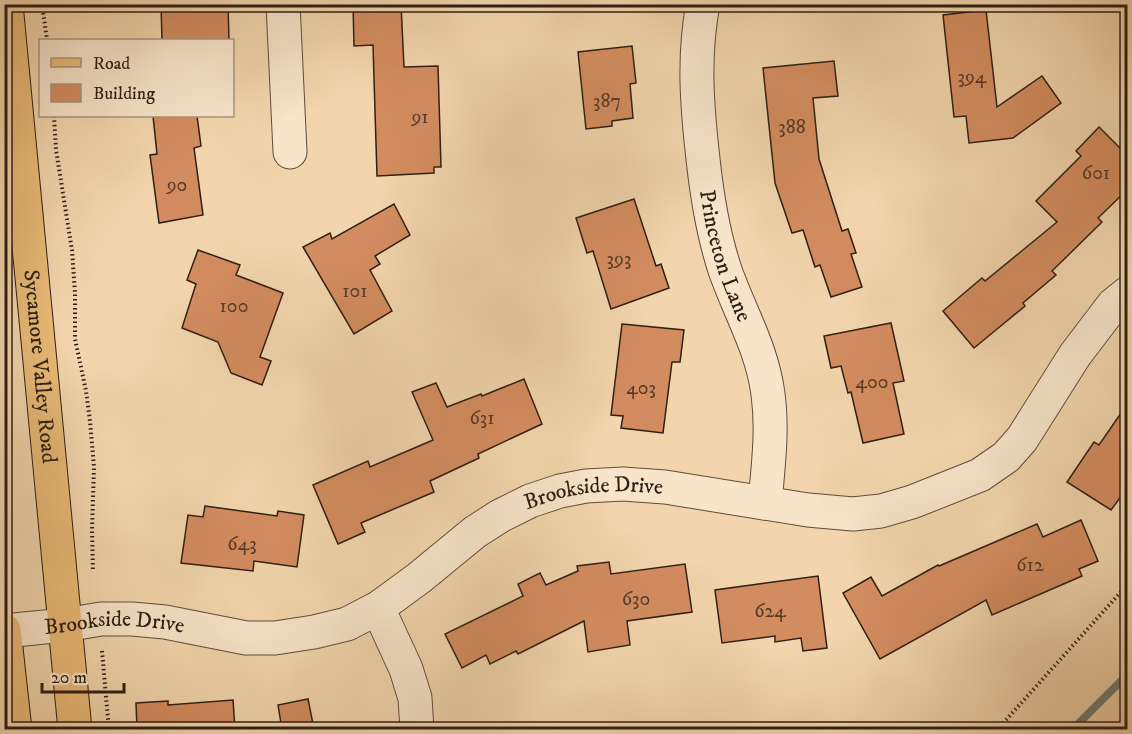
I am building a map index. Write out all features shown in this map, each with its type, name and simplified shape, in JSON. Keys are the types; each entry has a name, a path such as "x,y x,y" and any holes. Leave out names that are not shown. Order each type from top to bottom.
{"main road":[{"name":"Sycamore Valley Road","path":"6,4 75,729"},
{"path":"4,630 15,729"}],"street":[{"path":"284,4 290,152"},
{"name":"Princeton Lane","path":"703,4 696,68 697,107 705,174 712,217 726,270 758,349 768,394 771,439 765,503"},
{"name":"Brookside Drive","path":"4,630 65,625 101,619 165,622 246,638 275,638 347,624 378,608 475,532 500,516 530,501 560,491 586,486 664,487 808,510 853,514 881,511 912,502 980,474 1006,457 1022,439 1075,355 1113,305 1128,293"},
{"path":"378,608 406,669 415,698 417,729"}],"path":[{"path":"42,4 47,39"},
{"path":"54,117 56,150 72,250 75,339 86,391 94,467 93,577"},
{"path":"997,729 1128,584"},
{"path":"102,651 109,729"}],"building":[{"path":"161,4 228,4 229,39 162,39"},
{"path":"353,4 401,4 404,67 438,66 441,167 434,167 434,173 377,176 373,45 354,46"},
{"path":"986,10 997,107 1042,76 1061,103 1013,138 969,143 966,116 954,117 943,15"},
{"path":"632,46 636,83 630,84 633,118 612,121 612,126 586,129 578,52"},
{"path":"834,61 838,96 813,98 819,159 842,231 848,229 856,253 851,254 862,287 831,297 820,265 815,267 803,230 792,233 775,183 763,68"},
{"path":"153,117 197,117 201,146 194,148 203,215 159,223 150,155 157,154"},
{"path":"1099,127 1128,156 1128,189 1098,218 1102,222 1052,271 1056,275 1023,303 1025,306 974,348 943,311 982,278 985,281 1057,222 1036,201 1081,156 1076,151"},
{"path":"634,199 656,266 661,264 669,288 611,309 593,251 587,253 576,218"},
{"path":"394,204 410,235 375,256 380,264 370,270 392,311 354,334 303,247 330,233 332,239"},
{"path":"198,250 240,265 236,275 283,293 260,357 271,361 262,385 231,373 218,342 182,328 196,284 187,280"},
{"path":"891,323 904,381 893,383 904,434 863,443 851,392 848,393 841,366 831,368 824,336"},
{"path":"622,324 684,330 680,362 672,362 663,433 621,428 623,416 611,415"},
{"path":"524,379 542,424 478,454 479,458 430,481 434,492 361,523 365,532 338,544 313,485 368,461 370,467 433,440 412,392 436,383 447,407"},
{"path":"1128,403 1128,487 1111,510 1067,482 1094,442 1099,445"},
{"path":"205,506 277,516 278,511 304,515 297,567 254,561 253,571 181,563 188,515 203,517"},
{"path":"1081,520 1098,561 1079,569 1082,576 992,615 986,600 880,659 843,593 871,577 882,596 938,565 1037,524 1043,537"},
{"path":"609,562 611,574 685,564 692,612 627,621 630,645 588,652 584,621 518,654 516,651 490,664 486,655 462,668 445,634 523,596 518,584 540,573 546,585 578,571 577,566"},
{"path":"818,576 827,648 803,651 801,638 775,642 775,636 722,643 715,590"},
{"path":"308,699 314,729 282,729 278,705"},
{"path":"233,700 235,729 137,729 136,703 168,701 168,705"}],"waterway":[{"path":"1072,730 1128,674"}]}
